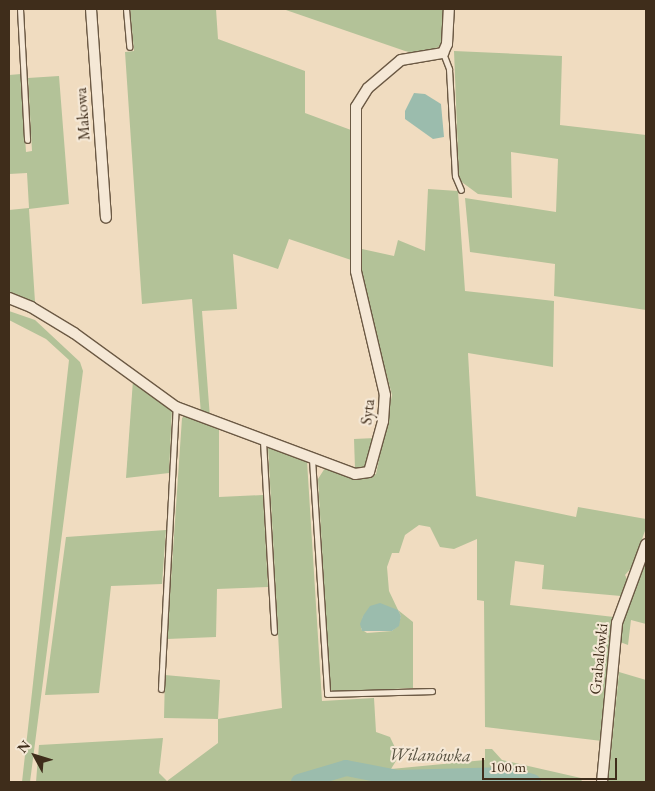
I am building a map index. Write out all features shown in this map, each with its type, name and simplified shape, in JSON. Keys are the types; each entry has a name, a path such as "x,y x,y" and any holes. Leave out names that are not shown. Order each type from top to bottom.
{"street":[{"name":"Makowa","path":"91,9 106,217"},
{"path":"443,53 447,44 449,9"},
{"name":"Syta","path":"9,298 31,307 74,333 176,407 355,474 369,472 374,463 385,409 384,385 356,271 356,107 368,88 401,60 443,53"},
{"name":"Grabalówki","path":"602,782 617,622 646,544"}],"lane":[{"path":"20,9 28,140"},
{"path":"126,9 129,47"},
{"path":"443,53 449,69 455,176 461,190"},
{"path":"161,689 176,407"},
{"path":"264,441 274,632"},
{"path":"312,459 327,694 432,691"}],"shaded area":[{"path":"130,9 216,9 218,39 305,71 305,113 351,130 354,261 289,239 278,269 233,254 237,309 202,311 210,418 201,414 192,299 142,304 125,52 134,51"},
{"path":"283,9 445,9 441,46 419,54 405,51"},
{"path":"454,51 562,56 560,125 646,135 646,310 554,296 555,264 470,252 465,198 556,212 558,159 511,152 512,198 478,194 459,180"},
{"path":"21,74 26,152 32,151 28,78 59,76 69,204 29,209 35,302 9,294 9,210 29,208 27,173 9,174 9,75"},
{"path":"414,93 425,94 441,104 444,137 433,139 405,119 405,111"},
{"path":"428,189 458,191 465,291 554,301 553,367 468,353 476,496 576,517 578,507 646,519 646,528 632,567 625,575 627,579 621,596 542,589 544,565 515,561 510,605 614,617 602,741 485,727 484,601 477,600 477,539 454,549 440,547 430,527 419,525 405,535 399,553 392,553 387,567 389,591 398,610 413,622 413,688 334,692 330,689 318,479 325,468 362,479 376,474 392,395 361,280 362,249 394,256 398,240 425,251","holes":["398,610 401,616 398,626 392,631 367,633 361,629 363,616"]},
{"path":"9,311 35,320 80,362 83,371 30,782 22,782 69,360 46,339 9,320"},
{"path":"133,380 172,408 169,473 126,478"},
{"path":"185,415 219,430 219,497 263,495 268,587 217,589 216,637 167,639 182,418"},
{"path":"375,438 371,458 365,468 355,469 354,439"},
{"path":"268,446 307,461 322,701 374,698 376,732 390,737 399,756 391,769 485,760 485,749 492,749 502,760 581,778 582,782 36,782 39,745 163,738 159,773 167,781 218,743 218,719 282,708"},
{"path":"166,530 162,584 111,586 99,693 45,695 66,537"},
{"path":"646,561 646,624 631,620 628,645 620,642 624,618"},
{"path":"380,603 398,610 401,616 399,626 392,631 362,631 360,624 363,616 370,606"},
{"path":"619,672 646,680 646,782 608,782"},
{"path":"165,675 220,680 218,719 164,718"}],"waterway":[{"name":"Wilanówka","path":"299,782 346,768 398,778 508,775 533,782"}]}
